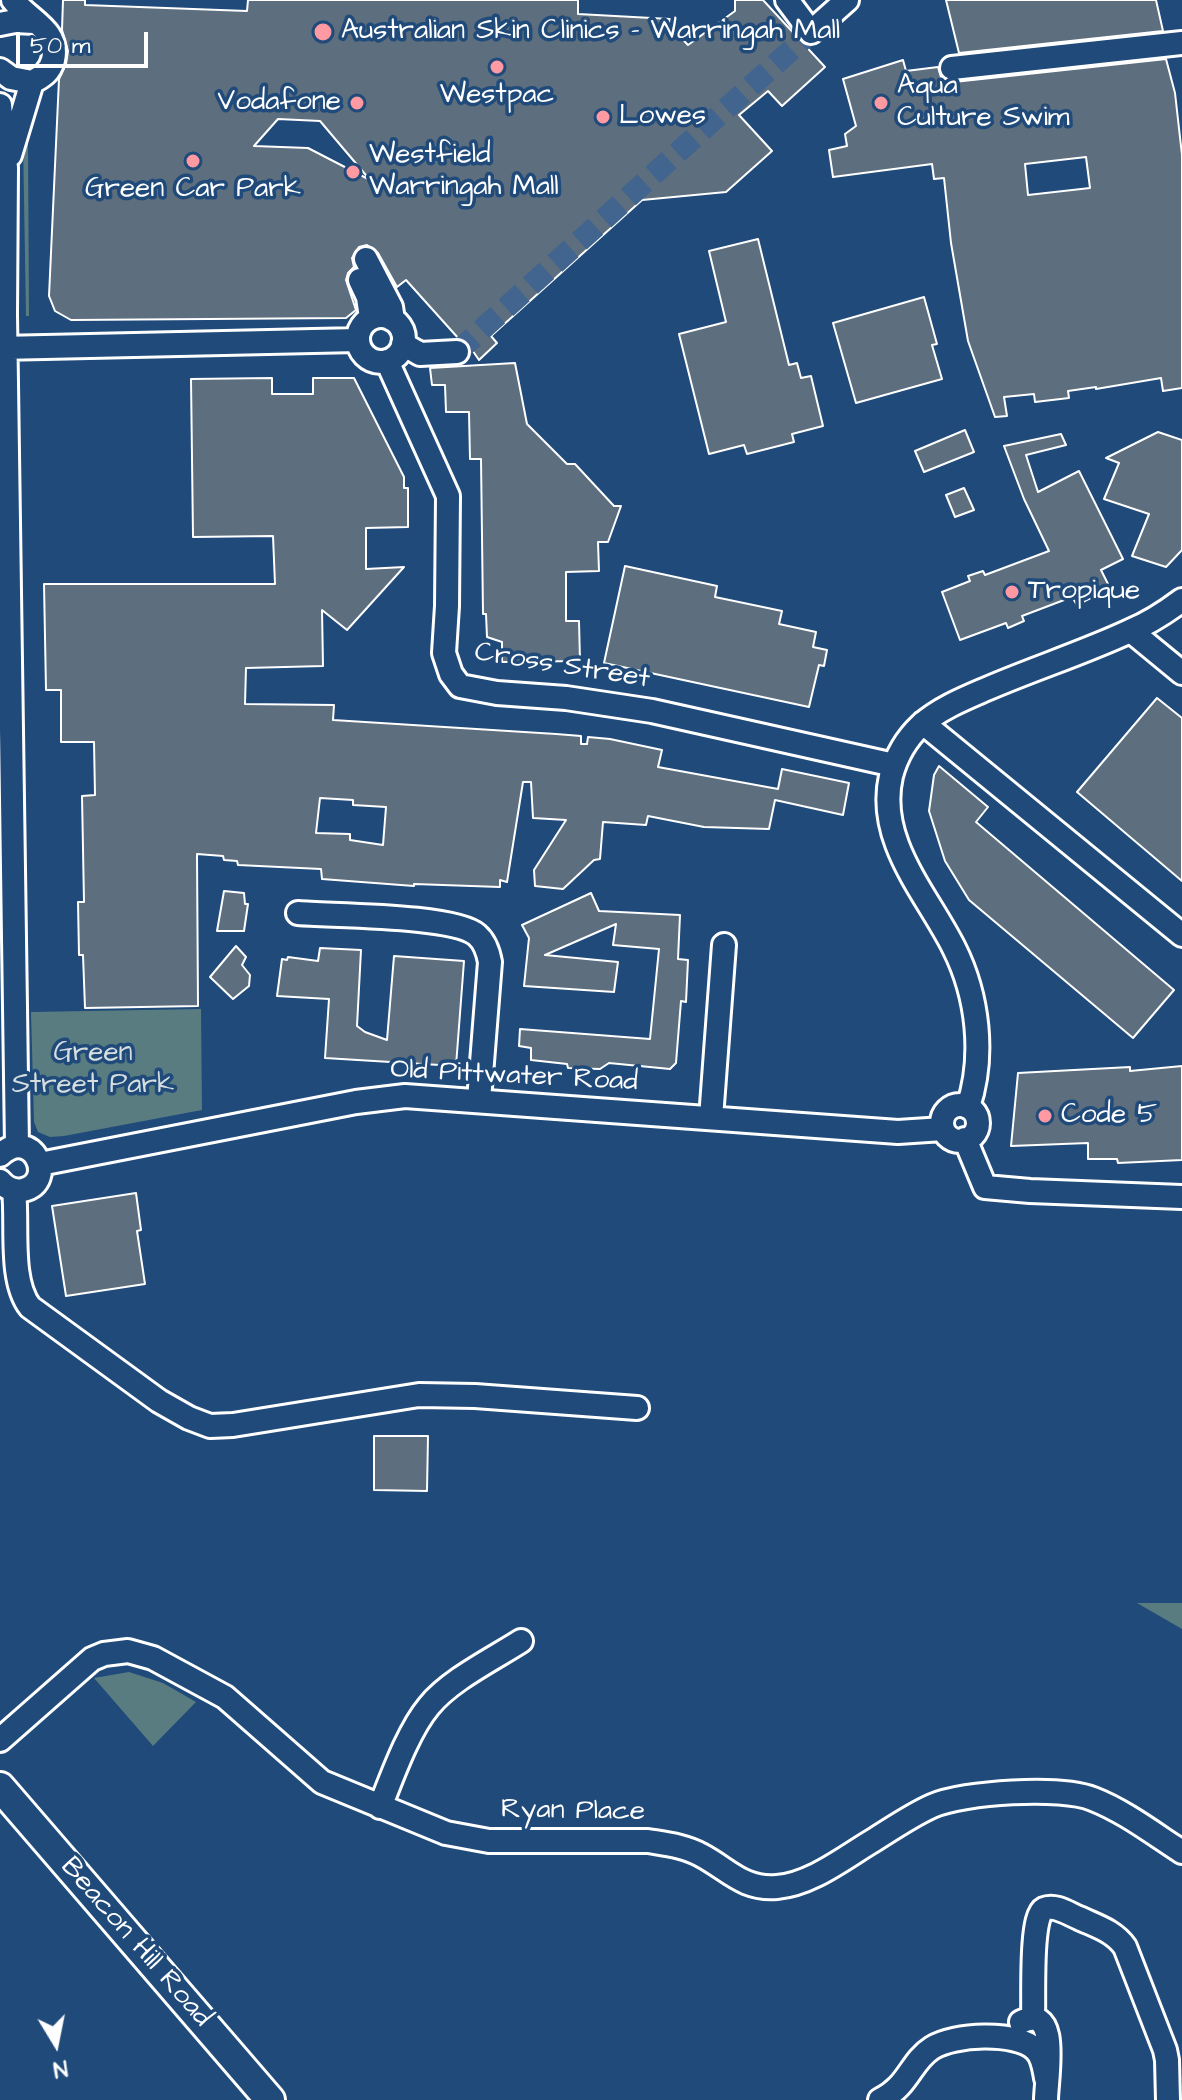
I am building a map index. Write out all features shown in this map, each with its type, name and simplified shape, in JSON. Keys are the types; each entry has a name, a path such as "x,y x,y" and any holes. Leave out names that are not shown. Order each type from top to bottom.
{"main road":[{"name":"Beacon Hill Road","path":"0,1787 270,2100"}],"street":[{"path":"0,70 11,78 32,82 52,65 57,45 44,27 34,22 13,0"},
{"path":"787,0 811,32 847,0"},
{"path":"2,26 15,21 34,22"},
{"path":"952,68 1182,43"},
{"path":"6,168 32,82"},
{"path":"0,105 6,168 3,347 9,1151 32,1151 40,1164 34,1184 25,1189 7,1185 24,1299 30,1307 159,1401 200,1423 233,1425 419,1395 637,1408"},
{"path":"363,269 368,297 382,319 403,332 403,344 395,357 387,361 368,358 358,340 359,332 382,319"},
{"path":"3,347 358,340"},
{"path":"403,344 420,354 457,352"},
{"name":"Cross Street","path":"387,361 439,470 448,496 444,653 451,674 460,686 652,711 894,765"},
{"path":"968,1107 977,1068 972,1005 955,951 908,869 892,831 888,797 894,765 906,743 923,723 964,698 1131,631 1182,600"},
{"path":"1131,631 1182,673"},
{"path":"923,723 1182,935"},
{"path":"298,913 444,922 476,934 487,947 490,962 479,1100"},
{"path":"711,1118 724,945"},
{"name":"Old Pittwater Road","path":"40,1164 356,1102 405,1096 898,1132 943,1129"},
{"path":"956,1105 968,1107 975,1114 978,1124 974,1134 965,1139 954,1140 943,1129 946,1111 956,1105"},
{"path":"965,1139 985,1187 1182,1197"},
{"path":"380,1807 402,1753 428,1706 462,1679 521,1641"},
{"name":"Ryan Place","path":"0,1740 92,1659 128,1651 153,1658 225,1697 310,1773 334,1789 425,1826 466,1838 500,1841 648,1841 668,1844 701,1855 739,1881 778,1887 806,1879 930,1807 975,1796 1047,1793 1093,1799 1182,1852"},
{"path":"1033,2018 1035,1927 1039,1912 1056,1909 1110,1932 1125,1947 1165,2050 1168,2100"},
{"path":"991,2037 1033,2018 1040,2019 1046,2029 1049,2053 1046,2089"},
{"path":"880,2100 899,2088 931,2048 946,2041 991,2037 1018,2041 1034,2048 1042,2060 1046,2089"}],"green space":[{"path":"35,108 28,142 29,316 26,316 23,141"},
{"name":"Green Street Park","path":"201,1009 202,1110 64,1136 50,1137 38,1132 34,1122 31,1012"},
{"path":"1137,1603 1182,1603 1182,1629"},
{"path":"129,1672 163,1683 196,1702 153,1746 94,1678"}],"building":[{"name":"Westfield Warringah Mall","path":"63,0 85,0 85,5 247,11 248,0 578,0 578,14 670,19 669,25 688,45 735,11 735,0 763,0 825,67 782,106 768,91 739,115 772,151 726,192 642,200 491,336 497,343 479,360 468,344 459,339 406,280 397,287 378,253 367,245 359,247 352,258 354,267 346,280 356,310 346,318 71,320 55,311 49,296 59,79 68,51 62,30","holes":["278,119 320,121 370,180 308,148 254,146"]},
{"path":"946,0 1156,0 1163,31 959,53"},
{"path":"1166,59 1175,93 1182,155 1182,388 1163,391 1161,378 1068,391 1069,398 1035,402 1034,394 1004,397 1007,416 995,417 968,341 951,243 944,178 934,179 932,164 833,177 829,150 847,146 845,134 856,126 843,79 903,60 906,71 938,67 941,77 954,82","holes":["1086,157 1090,188 1028,195 1025,164"]},
{"path":"758,239 789,365 797,363 801,378 811,376 823,426 792,434 794,442 747,454 744,445 709,454 679,334 726,322 709,251"},
{"path":"924,297 937,344 932,345 942,379 856,403 833,323"},
{"path":"515,363 527,424 567,464 575,464 614,506 621,506 608,542 598,542 599,571 566,572 566,621 579,621 580,661 502,662 502,642 487,637 486,614 483,614 481,459 470,459 469,412 446,412 445,385 432,385 430,368"},
{"path":"272,378 272,394 313,394 313,378 354,378 404,477 404,488 408,488 408,527 366,528 366,569 404,567 347,630 322,610 323,666 246,668 245,704 334,705 333,720 581,736 581,744 587,744 588,737 610,739 662,750 658,767 778,789 782,769 849,783 843,815 775,800 769,829 704,827 648,816 646,825 603,822 600,859 594,860 563,889 535,886 534,870 566,820 533,818 531,782 523,782 507,882 500,880 500,887 414,886 322,879 321,869 238,865 237,861 224,860 223,856 197,854 198,1006 85,1008 83,955 79,955 78,902 84,902 82,796 95,795 94,742 61,742 61,690 46,690 44,584 275,584 273,536 193,537 191,379","holes":["320,798 353,800 353,805 386,807 383,845 350,840 350,834 316,833"]},
{"path":"965,430 974,452 924,472 915,451"},
{"path":"1158,432 1182,440 1182,550 1166,567 1132,556 1149,514 1104,499 1119,463 1106,458"},
{"path":"1061,434 1066,445 1026,455 1038,492 1079,471 1123,559 1101,570 1110,588 1077,605 1072,597 1022,616 1024,621 1008,628 1006,623 960,640 942,592 970,581 968,576 983,571 985,575 1049,551 1024,499 1004,446"},
{"path":"964,488 974,510 955,517 946,495"},
{"path":"625,566 717,586 715,597 782,611 779,624 816,632 813,647 827,650 824,666 819,665 809,707 604,663"},
{"path":"1157,698 1182,718 1182,881 1077,792"},
{"path":"939,766 988,807 976,822 1174,990 1133,1038 969,900 945,861 929,811 934,775"},
{"path":"224,891 244,893 245,904 248,904 244,931 217,931"},
{"path":"591,893 599,911 680,915 678,959 688,960 686,1002 681,1001 676,1063 670,1069 609,1063 600,1069 568,1068 567,1064 531,1060 531,1048 519,1046 520,1029 650,1039 659,949 613,945 616,924 545,955 618,962 614,992 524,986 529,938 522,925"},
{"path":"236,946 246,957 242,965 250,975 249,986 233,999 210,977"},
{"path":"320,948 361,950 357,1026 387,1040 394,956 464,961 456,1066 325,1058 329,999 277,996 282,959 318,961"},
{"path":"1182,1066 1182,1160 1118,1163 1117,1159 1088,1159 1088,1143 1011,1146 1018,1073 1130,1067 1130,1071"},
{"path":"136,1193 141,1230 137,1231 145,1284 66,1296 52,1206"},
{"path":"374,1436 428,1436 427,1491 374,1490"}],"tunnel":[{"path":"457,352 811,32"}],"place":[{"name":"Australian Skin Clinics - Warringah Mall","path":"323,32"},
{"name":"Westpac","path":"497,67"},
{"name":"Vodafone","path":"357,103"},
{"name":"Aqua Culture Swim","path":"881,103"},
{"name":"Lowes","path":"603,117"},
{"name":"Green Car Park","path":"193,161"},
{"name":"Westfield Warringah Mall","path":"353,172"},
{"name":"Tropique","path":"1012,592"},
{"name":"Code 5","path":"1045,1116"}]}
